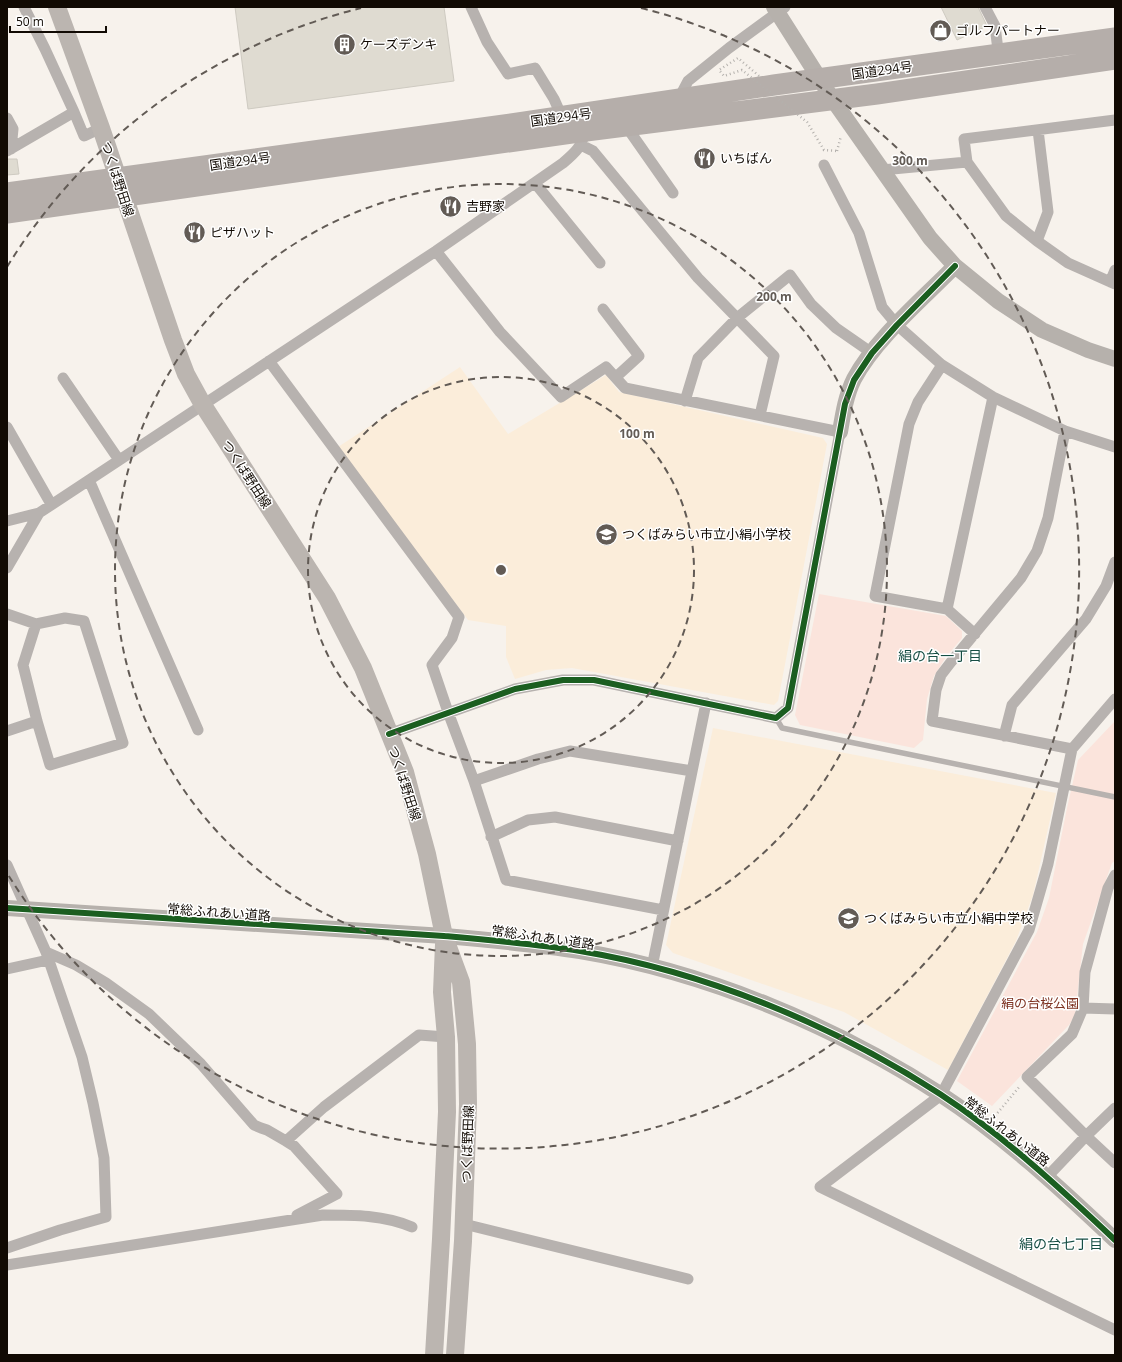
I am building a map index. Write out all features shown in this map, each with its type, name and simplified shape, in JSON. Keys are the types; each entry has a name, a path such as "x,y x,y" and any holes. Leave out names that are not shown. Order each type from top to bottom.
{"highway":[{"name":"国道294号","path":"7,213 120,187 562,116 1115,38"},
{"name":"国道294号","path":"7,193 120,187 584,138 626,126 833,100 1115,58"}],"main road":[{"name":"つくば野田線","path":"57,7 101,128 120,187 186,374 203,405 327,598 362,668 404,772 427,854 444,936 461,982 467,1044 468,1104 463,1233 455,1355"},
{"name":"つくば野田線","path":"434,1355 447,1112 446,1037 442,992 444,936"}],"street":[{"path":"24,7 45,49 84,136 101,128"},
{"path":"471,7 487,42 508,74 535,68 554,99 562,116"},
{"path":"986,7 995,26 1002,76"},
{"path":"678,100 688,81 779,9 833,100 930,238 956,266 998,301 1042,330 1088,350 1115,359"},
{"path":"9,150 74,112"},
{"path":"7,118 13,129 9,150"},
{"path":"1115,123 964,139 967,162 1006,216 1068,262 1112,283 1115,270"},
{"path":"626,126 673,193"},
{"path":"1037,240 1048,212 1038,130"},
{"path":"7,521 39,513 436,251 535,183 576,152 584,138 593,151 698,278 774,356 760,415"},
{"path":"882,170 967,162"},
{"path":"824,165 859,233 882,307 897,325 942,365 993,397 1065,431 1115,447"},
{"path":"535,183 600,262"},
{"path":"436,251 500,332 561,397 606,367 625,388 840,432"},
{"path":"389,734 515,689 563,680 594,680 776,718 788,708 845,404 854,380 872,353 897,325 956,266"},
{"path":"685,401 698,358 737,318 790,275 811,304 836,328 872,353"},
{"path":"603,309 640,356 616,377"},
{"path":"269,361 459,617 452,638 432,665 474,781 506,880 663,910"},
{"path":"942,365 918,402 909,424 875,596 947,609 974,634"},
{"path":"64,378 119,460"},
{"path":"947,609 993,397"},
{"path":"7,427 51,504"},
{"path":"1065,431 1048,518 1037,551 1021,578 941,675 936,690 932,721 1072,749"},
{"path":"89,480 198,730"},
{"path":"7,568 39,513"},
{"path":"1004,736 1012,705 1086,619 1106,586 1115,562"},
{"path":"7,614 36,624 65,618 84,621 123,743 50,764 36,721 23,665 36,624"},
{"path":"1115,699 1072,749 1067,787 1048,864 1029,930 941,1095 820,1187 1115,1330"},
{"path":"652,967 706,703"},
{"path":"7,731 36,721"},
{"path":"474,781 538,759 570,751 692,771"},
{"path":"491,837 528,820 555,817 678,841"},
{"path":"7,865 47,956 82,1057 104,1158 106,1217 60,1230 7,1248"},
{"path":"1115,875 1108,888 1086,972 1082,1008 1072,1034 1027,1077 1115,1163"},
{"name":"常総ふれあい道路","path":"7,908 444,936 579,951 652,967 714,986 770,1006 814,1025 867,1052 941,1095 986,1127 1048,1177 1115,1240"},
{"path":"7,969 47,956 76,965 106,983 149,1014 201,1064 254,1125 267,1130 294,1146 337,1194 289,1219"},
{"path":"1082,1008 1115,1009"},
{"path":"286,1140 324,1107 419,1035 446,1037"},
{"path":"1048,1177 1086,1136 1115,1108"},
{"path":"7,1265 289,1219 323,1215 359,1215 397,1221 412,1227"},
{"path":"463,1233 688,1279"}],"lane":[{"path":"776,718 782,728 1115,797"}],"path":[{"path":"759,76 738,58 719,70 724,76 742,70 807,122 824,150 837,151 842,133"},
{"path":"986,1127 1027,1077"}],"shaded area":[{"name":"つくばみらい市立小絹小学校","path":"460,367 508,434 606,375 619,392 823,438 827,444 778,701 774,705 572,668 546,670 515,679 506,657 506,626 468,620 338,447"},
{"name":"つくばみらい市立小絹中学校","path":"713,728 1056,793 1033,895 1016,941 948,1070 844,1012 673,953 666,945"}],"green space":[{"path":"819,594 946,616 962,631 962,638 946,657 934,676 927,699 923,740 914,748 800,725 795,715"},
{"name":"絹の台桜公園","path":"1115,721 1115,861 1112,863 1083,944 1075,1015 1069,1025 992,1106 957,1081 1037,932 1049,898 1078,760"}],"building":[{"name":"ケーズデンキ","path":"235,7 444,7 454,81 248,109"},
{"path":"941,7 978,7 987,26 957,40"},
{"path":"7,159 17,159 19,174 7,175"}],"cycle path":[{"path":"389,734 515,689 563,680 594,680 776,718 788,708 845,404 854,380 872,353 897,325 955,266"},
{"path":"7,908 444,936 546,946 580,951 627,960 674,972 767,1004 812,1024 899,1069 940,1094 987,1127 1031,1163 1115,1240"}],"place":[{"name":"ゴルフパートナー","path":"940,30"},
{"name":"ケーズデンキ","path":"344,44"},
{"name":"いちばん","path":"704,158"},
{"name":"吉野家","path":"451,206"},
{"name":"ピザハット","path":"195,232"},
{"name":"つくばみらい市立小絹小学校","path":"606,534"},
{"name":"つくばみらい市立小絹中学校","path":"848,918"}],"district":[{"name":"絹の台一丁目","path":"940,656"},
{"name":"絹の台七丁目","path":"1061,1244"}]}
